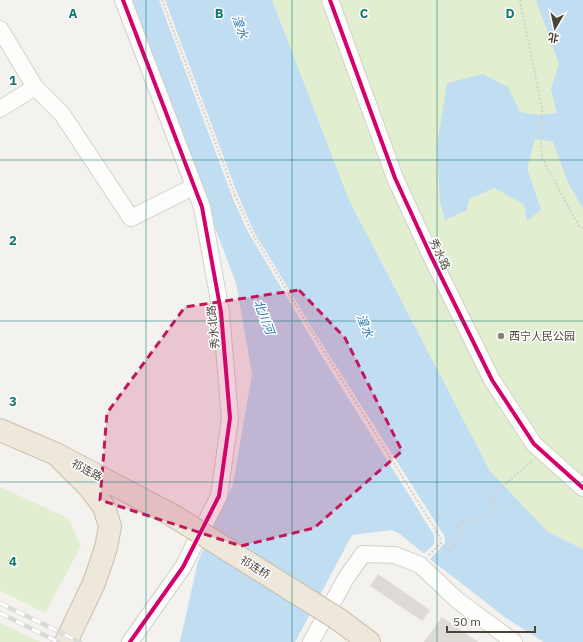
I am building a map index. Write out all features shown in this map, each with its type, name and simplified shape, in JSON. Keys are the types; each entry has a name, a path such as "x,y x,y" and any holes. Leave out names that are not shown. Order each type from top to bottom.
{"highway":[{"name":"祁连路","path":"0,430 56,454 172,515"},
{"path":"56,454 90,488 104,507 110,526 106,548 94,583 66,642"},
{"name":"祁连桥","path":"172,515 338,619 369,642"}],"street":[{"name":"秀水北路","path":"123,0 202,207 221,312 230,418 219,496 183,567 130,642"},
{"name":"秀水路","path":"330,0 394,178 492,380 534,444 583,488"},
{"path":"0,29 35,87 62,114 131,218 193,186"},
{"path":"0,109 35,87"},
{"path":"311,642 346,578 363,554 395,555 420,565 457,600 514,642"}],"path":[{"path":"162,0 235,195 251,231 435,529 441,543 448,551 464,535 457,527 471,515 478,522 493,509 498,504 490,497 543,452"},
{"path":"520,0 542,109 542,158 579,226 583,228"},
{"path":"212,203 235,195"},
{"path":"426,558 441,543"}],"highlighted area":[{"path":"299,290 345,338 402,451 314,528 241,546 100,500 107,413 185,307"}],"green space":[{"name":"西宁人民公园","path":"272,0 583,0 583,549 548,532 490,471 349,200"},
{"path":"0,487 68,518 81,546 45,613 0,591"},
{"path":"0,623 40,642 0,642"}],"water":[{"name":"北川河","path":"129,0 159,0 233,199 248,232 320,353 434,535 434,544 425,553 423,553 400,534 392,530 352,535 295,642 180,642 198,561 233,484 252,374 236,283"},
{"name":"湟水","path":"165,0 272,0 349,200 490,471 548,532 583,549 583,642 544,642 506,618 430,559 445,543 445,537 317,336 253,230 236,190"},
{"path":"536,0 583,0 583,208 569,185 553,142 535,139 527,168 541,210 527,221 524,204 494,188 469,199 467,210 445,220 440,201 437,146 447,83 483,74 508,87 520,112 539,115 557,113 551,89 559,64"}],"building":[{"path":"378,574 430,610 422,621 370,586"},
{"path":"442,617 478,642 424,642"}],"railway":[{"path":"0,603 80,642"},
{"path":"0,613 58,642"}],"cycle path":[{"path":"123,0 202,207 221,312 230,418 219,496 183,567 130,642"},
{"path":"330,0 395,178 430,254 492,380 534,444 583,488"}],"place":[{"name":"西宁人民公园","path":"501,336"}]}
